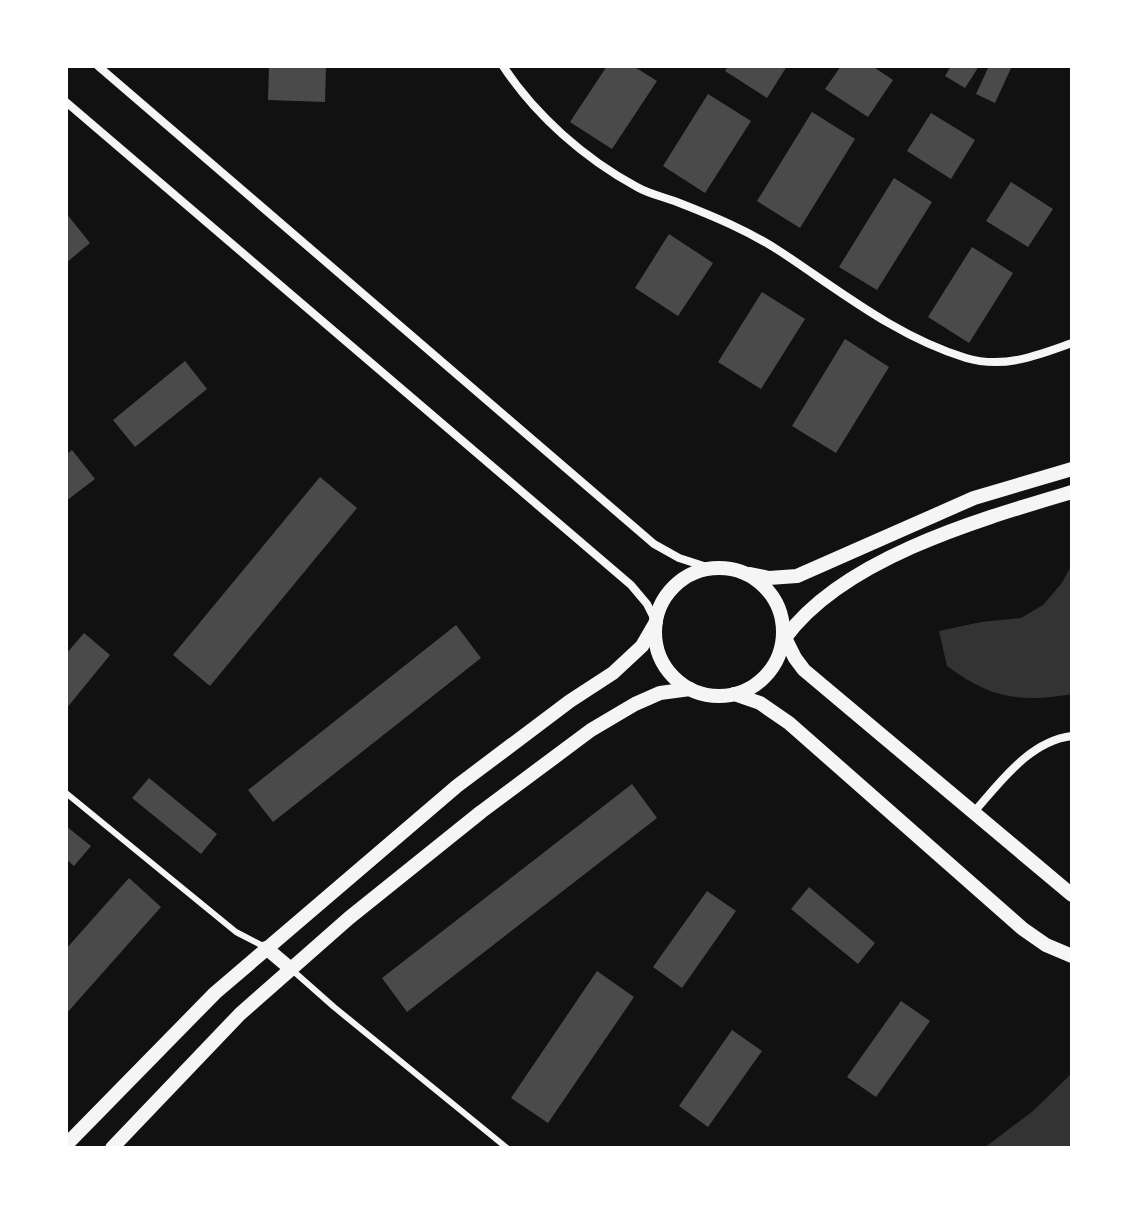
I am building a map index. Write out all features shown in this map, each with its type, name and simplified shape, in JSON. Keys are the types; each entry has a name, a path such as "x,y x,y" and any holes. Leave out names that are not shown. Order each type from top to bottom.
{"street":[{"path":"98,66 654,544 679,558 710,568 769,578 797,576 974,498 1072,469"},
{"path":"503,66 526,99 565,137 638,188 730,224 781,252 873,314 924,341 967,358 1004,364 1072,343"},
{"path":"66,102 631,585 647,604 656,622"},
{"path":"734,694 760,680 771,669 785,638 810,610 867,570 982,519 1072,492"},
{"path":"710,568 690,574 671,588 659,607 656,622 658,650 664,664 679,683 704,693 734,694 760,703 789,723 1023,929 1046,945 1072,956"},
{"path":"741,573 759,583 778,602 785,638 804,670 1072,895"},
{"path":"66,1145 215,993 457,786 570,701 613,673 642,646 656,622"},
{"path":"112,1148 240,1014 349,918 469,821 591,730 660,693 690,689"},
{"path":"973,813 1018,764 1044,745 1072,736"},
{"path":"266,948 291,969"}],"lane":[{"path":"66,793 236,932 266,948"},
{"path":"291,969 507,1148"}],"shaded area":[{"path":"1072,565 1072,694 1036,698 1006,695 977,685 947,666 939,631 1021,618 1043,605"},
{"path":"1072,1073 1072,1148 984,1148 1033,1111"}],"building":[{"path":"269,66 326,66 325,102 268,100"},
{"path":"607,66 633,66 657,81 612,149 570,122"},
{"path":"728,66 787,66 767,98 725,71"},
{"path":"841,66 872,66 893,80 868,117 825,89"},
{"path":"951,66 979,66 965,88 945,76"},
{"path":"989,66 1012,66 995,103 976,94"},
{"path":"708,94 751,121 705,193 663,166"},
{"path":"812,112 855,139 800,228 757,201"},
{"path":"931,113 975,140 951,179 907,151"},
{"path":"894,178 932,202 877,290 839,267"},
{"path":"1011,182 1053,209 1028,247 986,221"},
{"path":"66,213 90,243 66,263"},
{"path":"669,234 713,263 678,316 635,288"},
{"path":"972,247 1013,273 969,343 928,317"},
{"path":"762,292 805,319 761,389 718,362"},
{"path":"845,339 889,367 836,453 792,426"},
{"path":"185,361 207,389 135,447 113,420"},
{"path":"72,450 95,479 66,501 66,455"},
{"path":"320,477 357,508 210,686 173,655"},
{"path":"456,625 481,658 273,822 248,790"},
{"path":"84,633 110,655 66,709 66,654"},
{"path":"149,778 217,834 201,854 132,798"},
{"path":"632,784 657,818 407,1012 382,978"},
{"path":"66,826 91,846 74,866 66,859"},
{"path":"129,878 161,907 66,1014 66,949"},
{"path":"809,887 875,943 858,964 791,909"},
{"path":"707,891 736,911 682,988 653,967"},
{"path":"597,971 634,997 548,1123 511,1098"},
{"path":"901,1001 930,1021 876,1097 847,1077"},
{"path":"732,1030 762,1051 708,1127 679,1106"}]}
